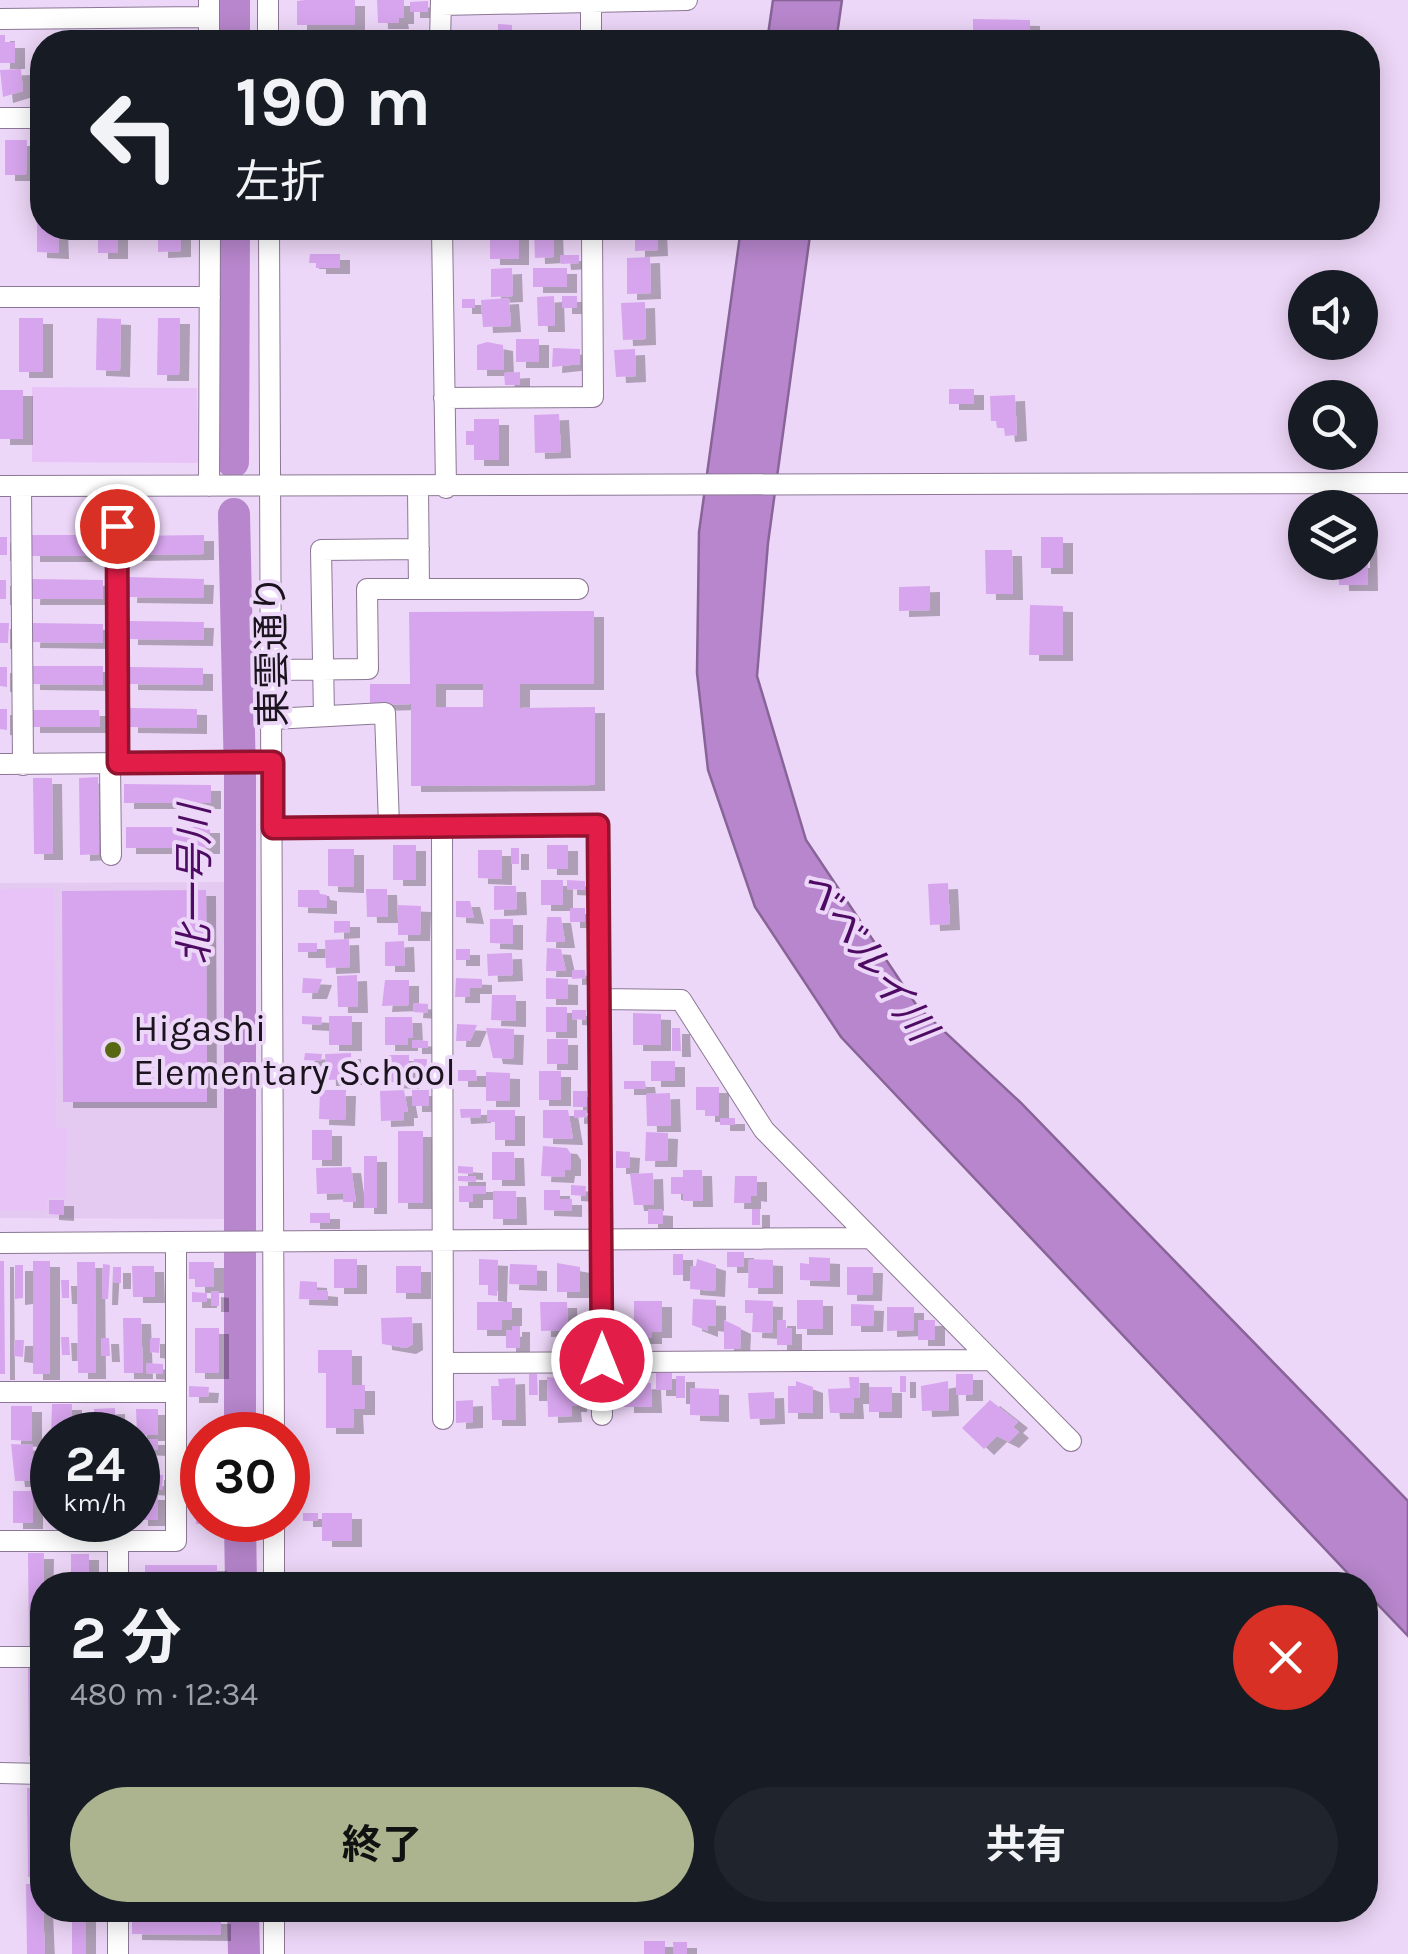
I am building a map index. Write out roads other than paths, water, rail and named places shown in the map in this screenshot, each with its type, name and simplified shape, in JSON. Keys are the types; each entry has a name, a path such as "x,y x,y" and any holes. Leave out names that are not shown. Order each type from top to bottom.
{"street":[{"path":"268,0 268,30"},
{"path":"440,30 441,3 687,0"},
{"path":"591,3 591,30"},
{"path":"0,20 206,9"},
{"path":"0,118 30,118"},
{"path":"208,486 210,240"},
{"name":"東雲通り","path":"268,240 274,1412"},
{"path":"442,240 446,488"},
{"path":"444,398 594,396 592,240"},
{"path":"0,297 210,296"},
{"path":"24,765 10,486 446,488 1408,482"},
{"path":"112,855 117,487"},
{"path":"418,488 419,589"},
{"path":"324,716 321,550 418,548"},
{"path":"272,670 368,669 367,590 578,589"},
{"path":"272,719 385,712 389,825"},
{"path":"0,764 273,762"},
{"path":"442,825 443,1418"},
{"path":"273,828 598,825 602,1414"},
{"path":"600,999 681,1000 764,1130 1071,1441"},
{"path":"0,1242 870,1238"},
{"path":"160,1542 176,1542 176,1242"},
{"path":"443,1363 988,1360"},
{"path":"0,1392 176,1392"},
{"path":"0,1541 30,1541"},
{"path":"118,1542 118,1572"},
{"path":"274,1542 274,1572"},
{"path":"0,1657 30,1657"},
{"path":"0,1774 30,1774"},
{"path":"118,1922 118,1954"},
{"path":"274,1922 274,1954"}],"water":[{"path":"773,0 842,0 838,30 769,30"},
{"name":"ベベルイ川","path":"739,240 809,240 768,543 757,676 806,840 917,1006 1020,1102 1408,1501 1408,1636 1378,1605 1378,1572 1347,1572 841,1037 755,907 708,770 697,673 699,532"}],"waterway":[{"name":"北一号川","path":"234,0 234,30"},
{"name":"北一号川","path":"233,462 234,240"},
{"name":"北一号川","path":"234,514 240,776 240,1412"},
{"name":"北一号川","path":"240,1542 241,1572"},
{"name":"北一号川","path":"243,1922 244,1954"}],"place":[{"name":"Higashi Elementary School","path":"113,1050"}]}
